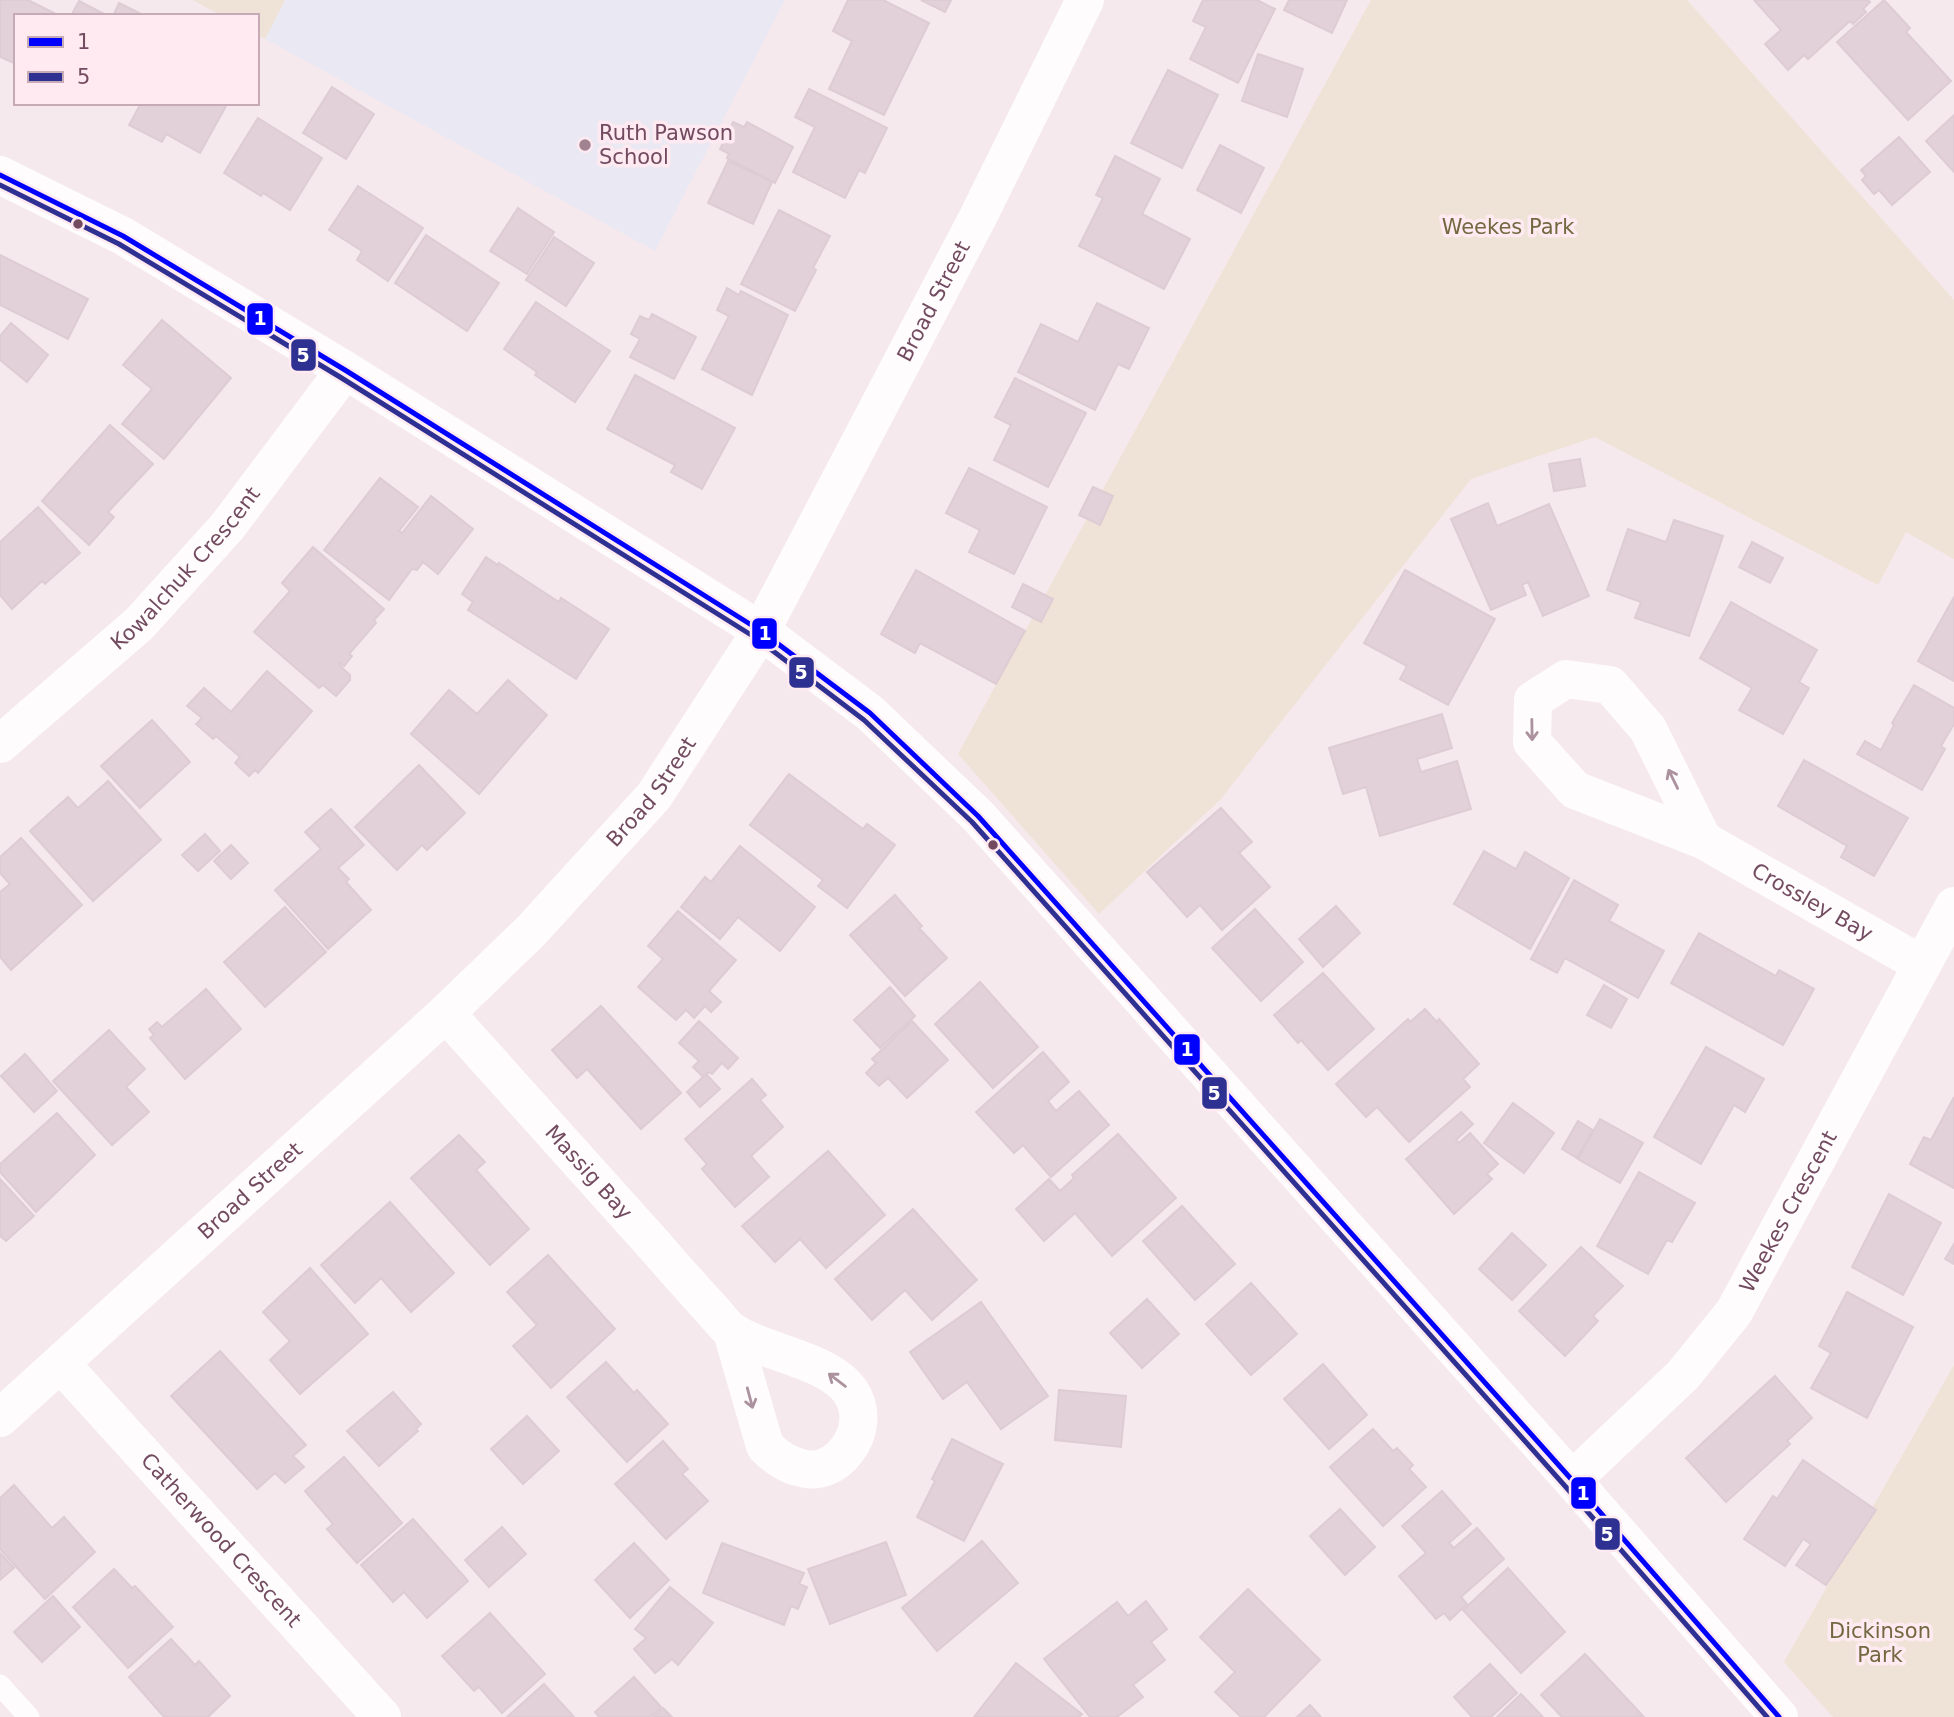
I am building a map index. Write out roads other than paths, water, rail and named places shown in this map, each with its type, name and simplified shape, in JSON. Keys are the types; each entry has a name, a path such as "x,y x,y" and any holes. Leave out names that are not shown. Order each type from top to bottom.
{"street":[{"name":"Broad Street","path":"0,1418 446,1013 531,931 654,796 761,631 979,215 1085,0"},
{"path":"0,175 123,236 345,370 761,631 870,713 978,816 1572,1480 1779,1717"},
{"name":"Kowalchuk Crescent","path":"0,744 139,624 227,527 345,370"},
{"name":"Crossley Bay","path":"1703,840 1648,729 1610,685 1566,680 1533,700 1532,742 1575,790 1703,840 1921,964"},
{"name":"Weekes Crescent","path":"1572,1480 1683,1375 1734,1312 1776,1239 1954,906"},
{"name":"Massig Bay","path":"446,1013 732,1332"},
{"name":"Catherwood Crescent","path":"61,1364 382,1717"}],"lane":[{"path":"0,1685 29,1717"}],"place":[{"name":"Ruth Pawson School","path":"585,145"}],"park label":[{"name":"Weekes Park","path":"1508,227"},
{"name":"Dickinson Park","path":"1880,1643"}]}
